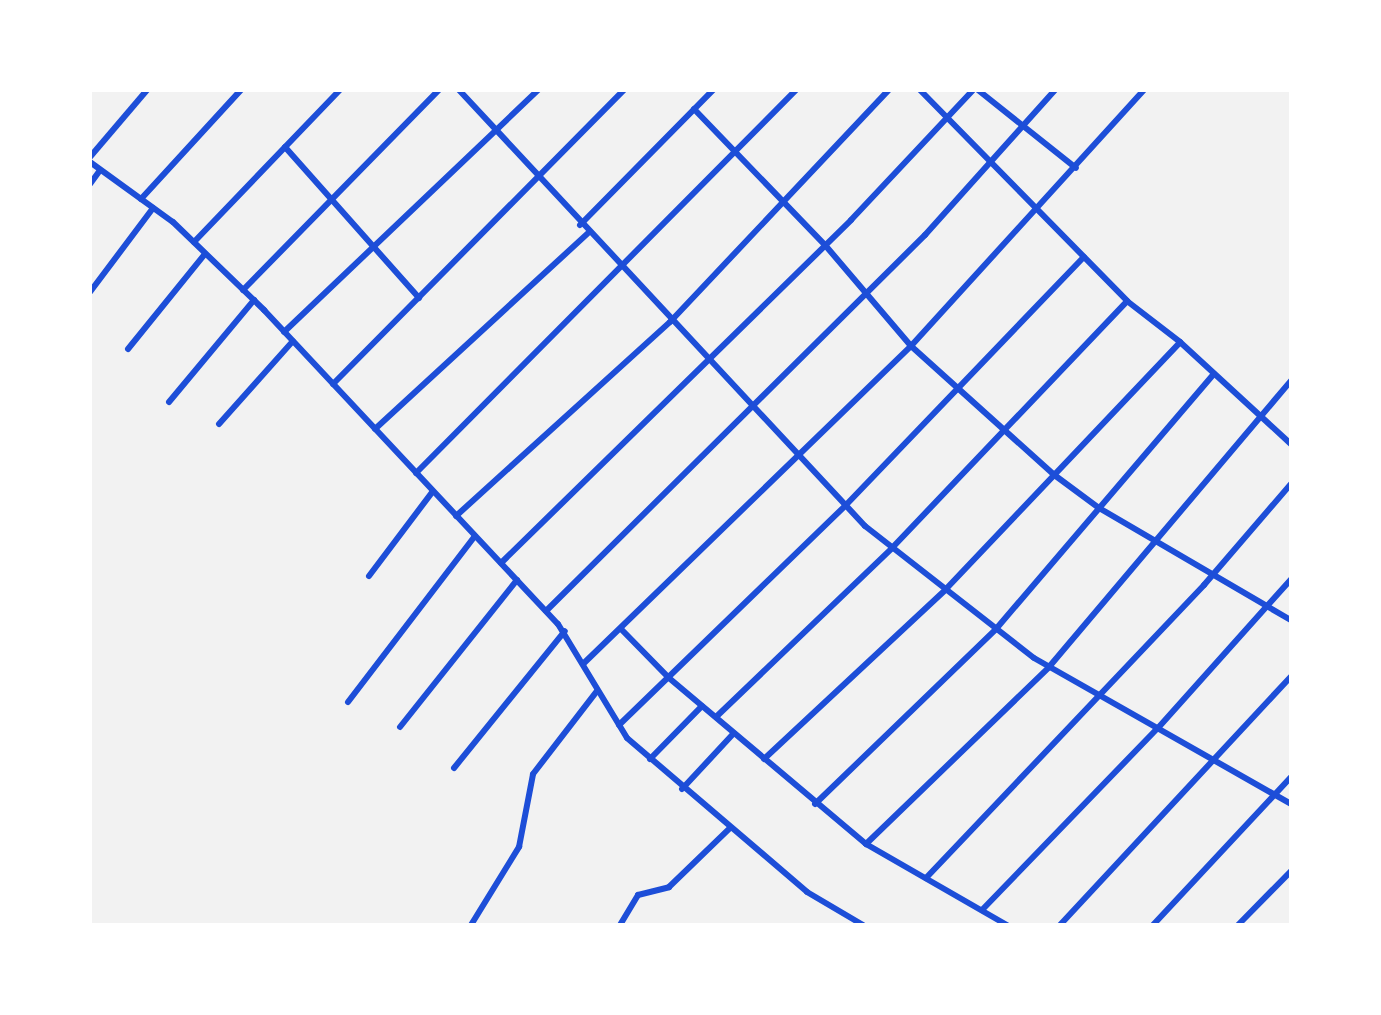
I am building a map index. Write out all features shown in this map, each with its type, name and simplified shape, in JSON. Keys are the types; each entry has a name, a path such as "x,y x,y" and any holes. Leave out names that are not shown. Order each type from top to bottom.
{"street":[{"path":"147,90 90,160 194,242 254,300 565,631 619,725 650,759 807,892 863,925"},
{"path":"141,199 241,90"},
{"path":"194,242 340,90"},
{"path":"243,290 439,90"},
{"path":"459,90 670,322 845,506 892,548 1049,667 1291,804"},
{"path":"284,332 538,90"},
{"path":"333,384 624,90"},
{"path":"580,225 713,90"},
{"path":"416,473 618,265 796,90"},
{"path":"456,516 670,322 889,90"},
{"path":"920,90 1037,213 1127,301 1180,342 1291,444"},
{"path":"501,563 825,245 976,90 1076,168"},
{"path":"546,611 866,295 991,164 1055,90"},
{"path":"583,664 800,459 911,346 1037,213 1144,90"},
{"path":"694,109 733,154 825,245 911,346 1053,474 1099,508 1291,620"},
{"path":"285,147 331,202 374,243 419,298"},
{"path":"90,184 100,170"},
{"path":"90,292 153,208"},
{"path":"375,429 588,233"},
{"path":"128,349 205,254"},
{"path":"619,725 845,506 1084,257"},
{"path":"169,402 254,300"},
{"path":"716,717 892,548 1006,432 1127,301"},
{"path":"219,424 293,341"},
{"path":"764,759 946,589 1180,342"},
{"path":"815,804 996,629 1214,374"},
{"path":"866,844 1049,667 1291,381"},
{"path":"926,878 1100,695 1291,484"},
{"path":"369,576 433,491"},
{"path":"348,702 475,536"},
{"path":"982,910 1158,728 1291,579"},
{"path":"400,727 517,580"},
{"path":"622,630 669,678 866,844 1007,925"},
{"path":"454,768 565,631"},
{"path":"1060,925 1291,676"},
{"path":"471,925 519,847 533,774 597,691"},
{"path":"650,759 702,706"},
{"path":"682,789 734,733"},
{"path":"1153,925 1291,777"},
{"path":"620,925 638,895 669,887 730,828"},
{"path":"1238,925 1291,871"}]}
